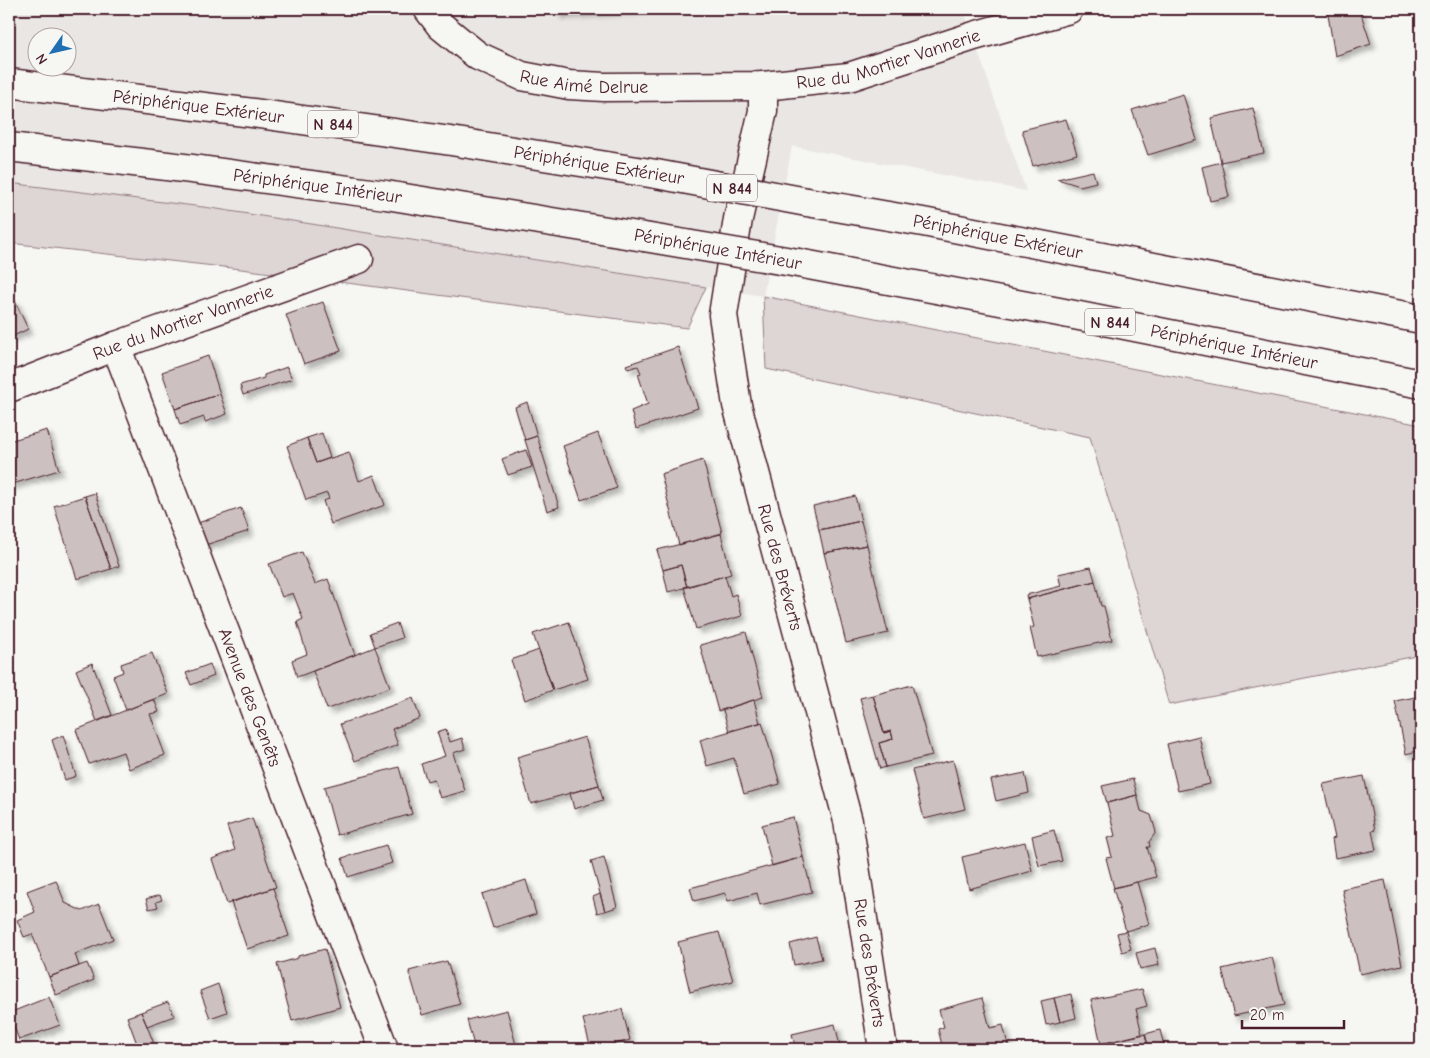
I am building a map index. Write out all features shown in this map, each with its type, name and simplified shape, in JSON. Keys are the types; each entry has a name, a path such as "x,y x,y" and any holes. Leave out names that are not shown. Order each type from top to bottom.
{"main road":[{"name":"Rue Aimé Delrue","path":"428,9 441,26 478,56 522,76 569,85 604,87 764,86"},
{"name":"Rue du Mortier Vannerie","path":"764,86 850,77 974,36 1069,9"},
{"name":"Périphérique Extérieur","path":"9,83 244,112 451,141 656,174 923,222 1421,319"},
{"name":"Rue des Bréverts","path":"764,86 763,111 738,218 723,315 737,405 848,821 883,1049"},
{"name":"Périphérique Intérieur","path":"9,147 386,195 644,237 798,263 1421,384"},
{"name":"Rue du Mortier Vannerie","path":"9,388 116,346 359,259"},
{"name":"Avenue des Genêts","path":"116,346 384,1049"}],"shaded area":[{"path":"9,9 978,9 965,14 1026,191 792,146 763,296 211,208 9,183"},
{"path":"9,183 211,208 706,287 687,328 241,269 9,243"},
{"path":"763,296 1421,425 1421,655 1169,705 1090,437 766,369"}],"building":[{"path":"555,9 643,9 557,14"},
{"path":"1327,9 1366,9 1360,11 1371,44 1335,56"},
{"path":"1183,94 1197,140 1148,155 1132,110"},
{"path":"1253,108 1264,153 1221,162 1211,118"},
{"path":"1066,119 1077,154 1033,166 1022,130"},
{"path":"1221,162 1229,197 1210,201 1202,167"},
{"path":"1093,171 1096,182 1080,186 1057,179"},
{"path":"14,299 28,329 9,338 9,302"},
{"path":"323,302 341,351 304,364 286,315"},
{"path":"678,347 698,408 636,429 631,411 648,404 638,374 641,373 638,366 628,369 626,365"},
{"path":"208,356 220,394 175,409 162,372"},
{"path":"287,367 292,379 243,395 240,385 264,378 264,375"},
{"path":"220,394 227,414 205,422 204,417 180,425 175,409"},
{"path":"527,402 537,436 525,440 515,407"},
{"path":"47,430 59,470 9,485 9,441"},
{"path":"322,433 330,458 316,463 307,438"},
{"path":"598,433 617,488 581,500 563,446"},
{"path":"537,436 559,507 547,511 525,440"},
{"path":"307,438 316,463 349,452 359,481 374,475 385,505 331,524 323,501 329,499 327,493 306,500 287,446"},
{"path":"526,450 532,467 508,475 502,459"},
{"path":"703,460 722,533 679,545 661,474"},
{"path":"95,493 119,566 111,569 85,496"},
{"path":"85,496 111,569 77,579 54,506"},
{"path":"855,496 861,521 819,530 813,506"},
{"path":"241,508 249,531 199,547 192,525"},
{"path":"861,521 867,545 824,553 819,530"},
{"path":"721,534 731,574 687,587 681,565 663,570 657,550"},
{"path":"867,545 888,633 846,643 824,553"},
{"path":"302,552 315,584 328,579 355,655 297,677 292,660 307,654 297,622 303,619 293,593 282,597 269,564"},
{"path":"681,565 687,587 668,592 663,570"},
{"path":"1091,567 1095,581 1027,599 1026,595 1061,586 1058,574"},
{"path":"725,576 731,596 736,594 742,616 696,629 684,587"},
{"path":"1095,581 1101,606 1104,606 1112,640 1037,657 1030,628 1034,627 1027,599"},
{"path":"569,622 588,679 553,690 533,634"},
{"path":"397,623 402,638 375,647 370,633"},
{"path":"746,632 763,697 718,711 700,645"},
{"path":"375,647 390,687 327,709 313,671"},
{"path":"539,650 553,690 525,700 511,660"},
{"path":"152,653 168,694 126,710 113,676 123,672 121,664"},
{"path":"92,663 112,715 97,721 76,670"},
{"path":"210,664 214,676 191,685 186,673"},
{"path":"912,685 932,756 886,767 879,743 893,739 891,731 884,733 873,695"},
{"path":"873,695 884,733 891,731 893,739 879,743 886,767 880,769 860,698"},
{"path":"1421,696 1421,750 1406,754 1395,701"},
{"path":"413,698 420,718 392,729 398,745 355,761 340,724"},
{"path":"154,699 159,712 150,714 165,755 129,769 123,752 89,764 76,730"},
{"path":"754,700 760,723 729,731 723,710"},
{"path":"762,722 780,784 744,794 734,758 707,766 700,740"},
{"path":"446,729 450,742 462,738 465,749 453,753 465,791 440,798 434,779 427,781 421,764 445,756 437,732"},
{"path":"63,735 76,776 65,780 52,740"},
{"path":"1199,736 1210,784 1178,791 1167,744"},
{"path":"585,737 599,785 531,804 517,757"},
{"path":"953,760 965,809 924,819 912,770"},
{"path":"399,767 412,814 337,835 324,787"},
{"path":"1025,773 1029,793 996,801 991,780"},
{"path":"1364,776 1375,830 1372,831 1376,850 1335,858 1332,839 1335,838 1323,784"},
{"path":"1133,779 1137,795 1107,803 1102,786"},
{"path":"599,785 603,800 574,809 570,793"},
{"path":"1137,795 1141,811 1151,815 1156,832 1149,842 1150,847 1147,847 1156,877 1114,888 1106,858 1112,857 1107,838 1115,836 1107,803"},
{"path":"793,817 803,857 772,866 762,825"},
{"path":"252,818 276,887 227,904 212,859 235,850 227,826"},
{"path":"1054,830 1062,861 1039,866 1032,836"},
{"path":"1025,842 1032,871 969,889 962,857"},
{"path":"386,845 392,863 348,877 342,858"},
{"path":"604,857 617,907 605,911 591,861"},
{"path":"803,857 812,892 760,905 757,893 728,901 725,893 694,901 690,888"},
{"path":"56,880 65,903 82,911 99,904 113,939 75,954 79,966 49,977 32,934 24,937 17,920 35,912 27,891"},
{"path":"526,880 536,914 493,928 482,894"},
{"path":"1385,880 1402,965 1360,974 1342,889"},
{"path":"1137,882 1149,924 1126,931 1113,888"},
{"path":"273,888 289,936 247,949 231,902"},
{"path":"600,894 605,911 597,913 593,897"},
{"path":"160,895 162,900 156,902 158,907 149,909 146,899"},
{"path":"1126,931 1131,949 1122,952 1117,933"},
{"path":"719,932 733,981 690,992 678,942"},
{"path":"816,937 822,959 794,965 790,944"},
{"path":"1155,948 1159,965 1140,969 1136,953"},
{"path":"325,949 340,1007 292,1021 277,964"},
{"path":"1272,957 1284,1005 1234,1016 1222,969"},
{"path":"447,961 460,1004 422,1015 409,971"},
{"path":"87,963 94,980 56,995 49,977"},
{"path":"218,984 227,1012 210,1018 200,991"},
{"path":"1142,989 1147,1006 1136,1009 1142,1034 1101,1044 1091,1000"},
{"path":"1071,994 1076,1018 1060,1022 1054,998"},
{"path":"49,997 60,1025 19,1040 9,1013"},
{"path":"982,998 990,1028 1003,1025 1009,1049 943,1049 938,1029 944,1027 939,1010"},
{"path":"1054,998 1060,1022 1046,1025 1041,1001"},
{"path":"168,1002 174,1016 147,1026 141,1012"},
{"path":"622,1009 630,1040 591,1049 583,1019"},
{"path":"507,1010 517,1049 475,1049 467,1020"},
{"path":"141,1012 156,1049 139,1049 127,1017"},
{"path":"835,1024 840,1046 834,1049 796,1049 792,1034"},
{"path":"1160,1030 1165,1049 1149,1049 1145,1034"},
{"path":"1145,1034 1149,1049 1102,1049 1101,1044"}]}
